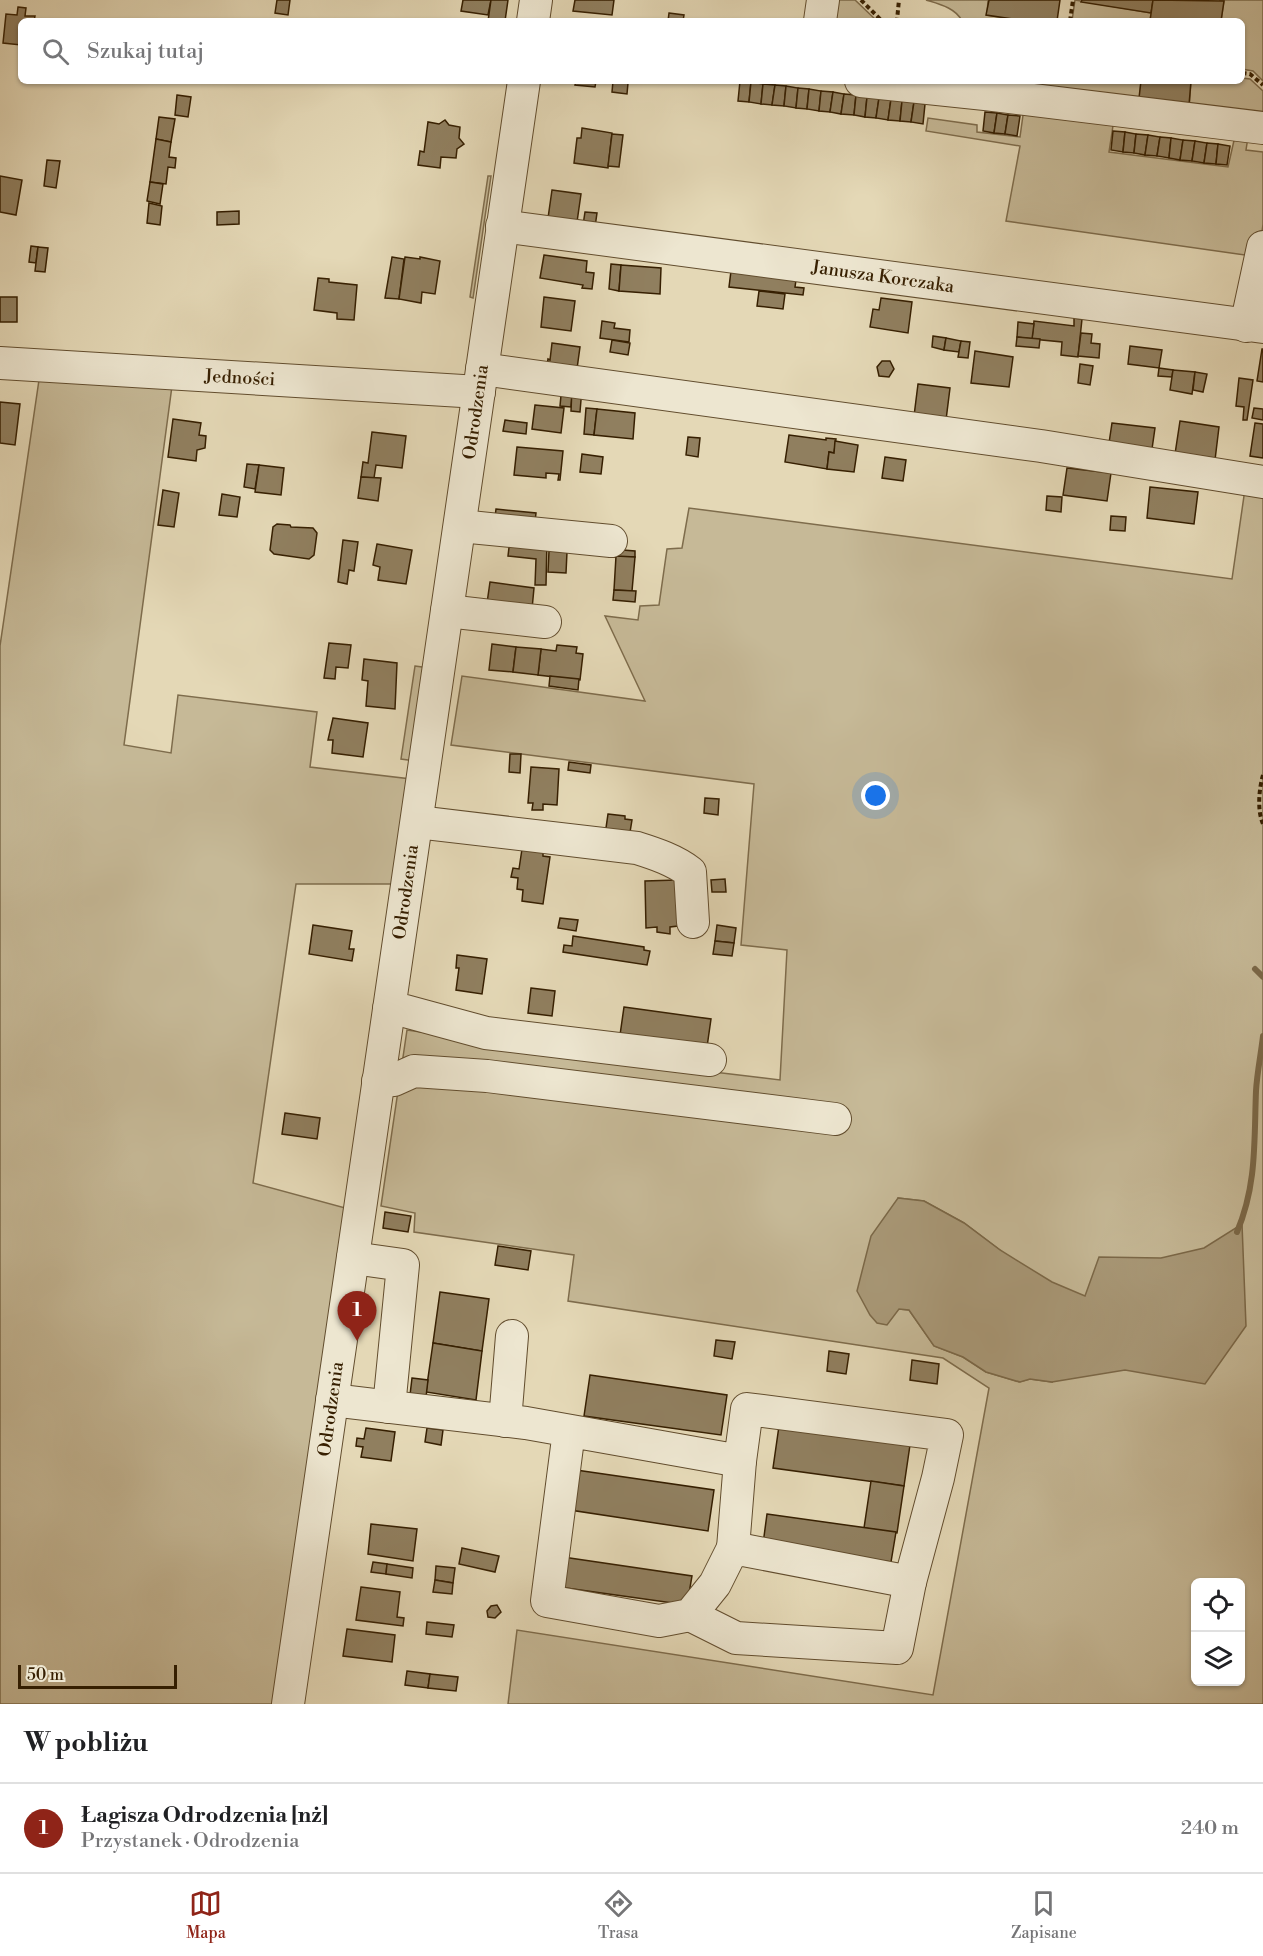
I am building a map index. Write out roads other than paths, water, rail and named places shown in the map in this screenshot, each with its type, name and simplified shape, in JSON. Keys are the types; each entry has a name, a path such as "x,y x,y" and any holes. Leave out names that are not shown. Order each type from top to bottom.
{"street":[{"path":"533,18 536,0"},
{"path":"820,18 823,0"},
{"name":"Odrodzenia","path":"288,1704 524,84"},
{"path":"890,84 1263,128"},
{"name":"Janusza Korczaka","path":"502,226 1254,326"},
{"path":"1254,326 1263,247"},
{"name":"Jedności","path":"0,363 480,381 1041,446 1263,482"},
{"path":"460,526 611,541"},
{"path":"447,611 545,622"},
{"path":"417,822 637,848 656,854 678,863 690,872 693,922"},
{"path":"389,1009 405,1011 486,1033 710,1060"},
{"path":"378,1081 394,1080 414,1071 487,1076 835,1119"},
{"path":"353,1258 403,1265 389,1407"},
{"path":"505,1421 512,1336"},
{"path":"332,1400 505,1421 740,1461"},
{"path":"569,1431 547,1601 659,1621 690,1615 736,1638 897,1648 910,1582 938,1478 946,1435 747,1408 733,1548 715,1584 690,1615"},
{"path":"733,1548 910,1582"}],"waterway":[{"path":"1255,969 1263,977"},
{"path":"1237,1232 1251,1180 1257,1084 1263,1036"}],"place":[{"name":"Łagisza Odrodzenia [nż]","path":"357,1341"}]}
